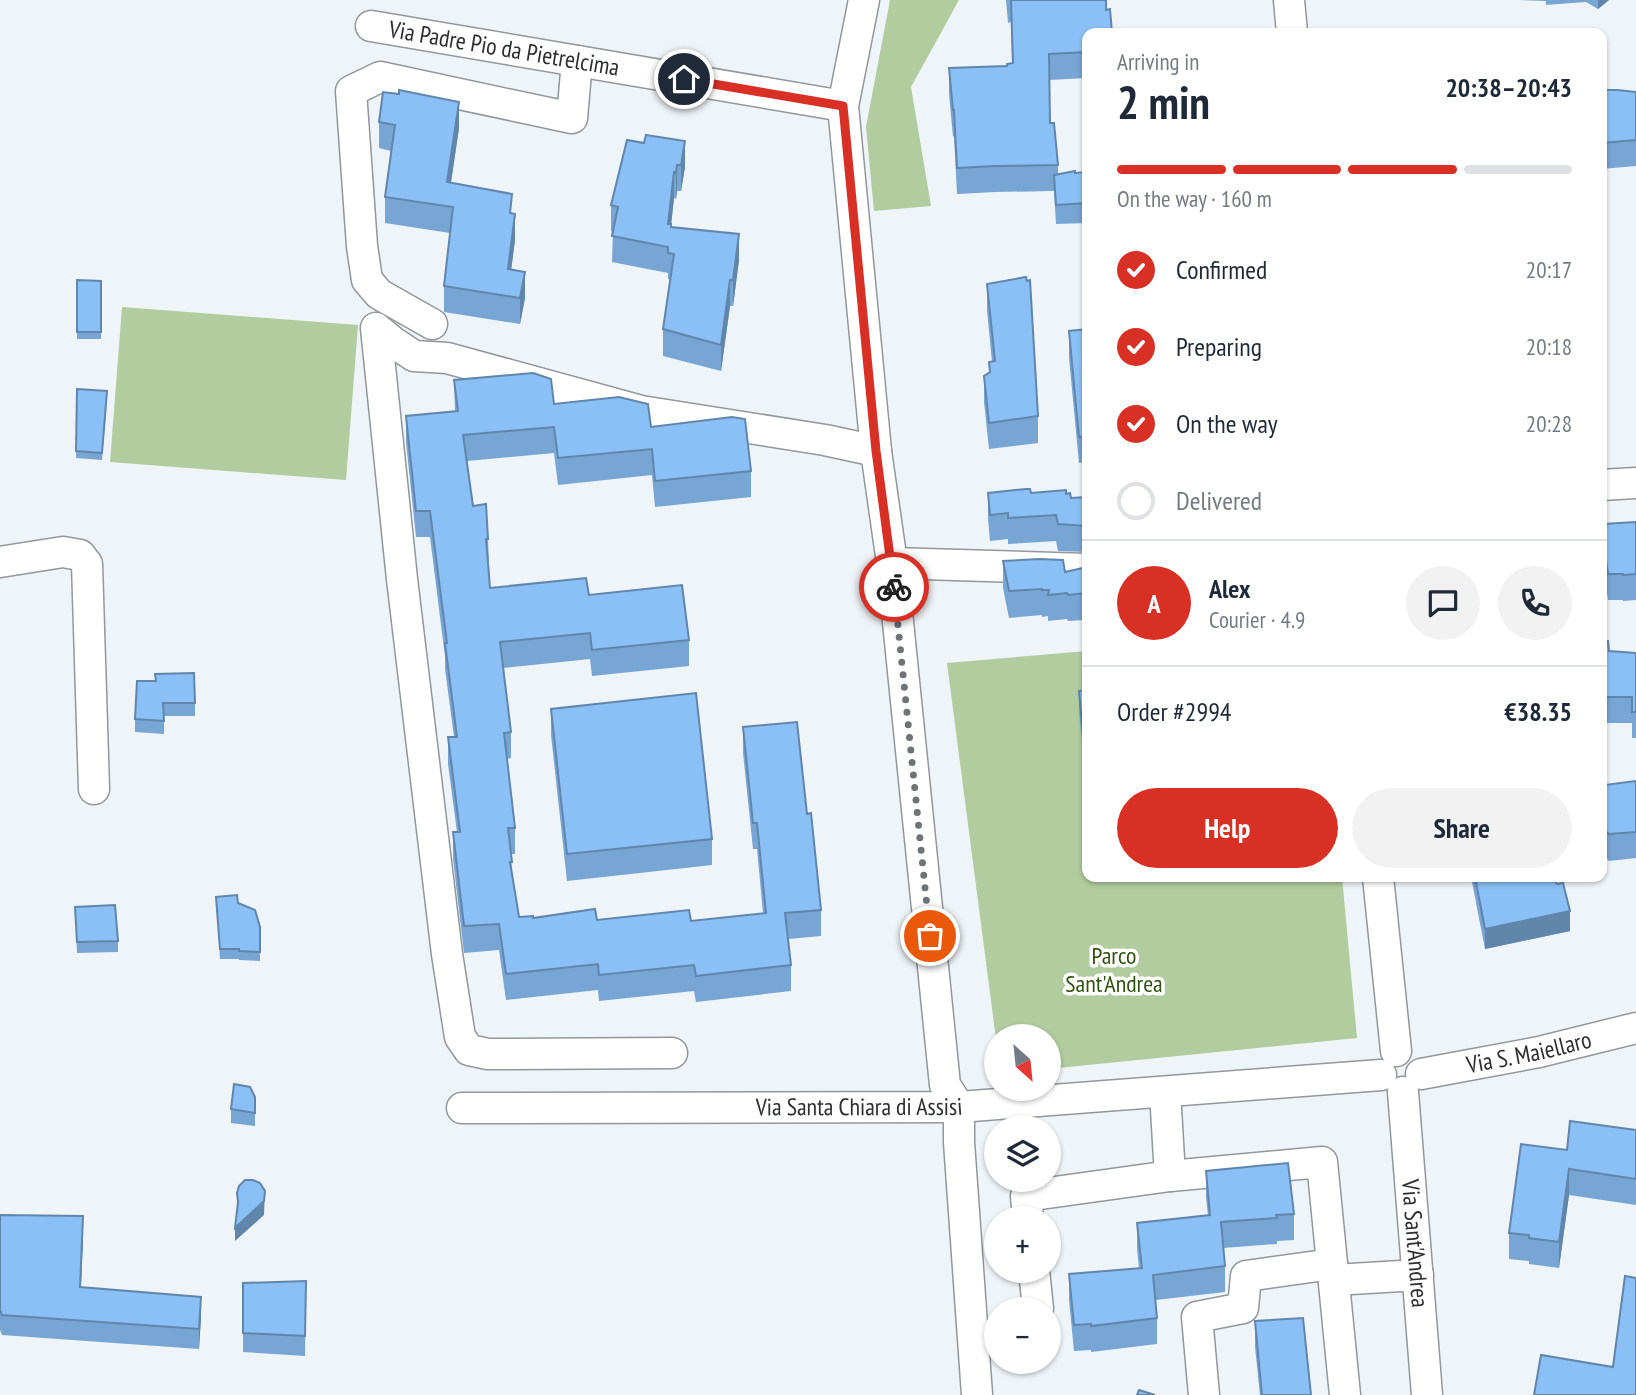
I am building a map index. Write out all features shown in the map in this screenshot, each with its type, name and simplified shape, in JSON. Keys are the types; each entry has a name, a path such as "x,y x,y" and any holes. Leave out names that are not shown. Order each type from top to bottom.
{"street":[{"path":"864,0 843,106 876,451 892,563 945,1085 959,1107 959,1142 977,1395"},
{"path":"1289,0 1292,28"},
{"name":"Via Padre Pio da Pietrelcima","path":"371,26 843,106"},
{"path":"432,324 379,294 367,280 362,246 351,91 380,77 572,118 577,61"},
{"path":"672,1053 488,1054 469,1050 460,1037 447,954 403,593 376,328 414,356 447,358 641,411 825,440 876,451"},
{"path":"1607,485 1636,483"},
{"path":"0,562 63,552 80,555 87,564 94,789"},
{"path":"892,563 1082,569"},
{"name":"Via Sant'Andrea","path":"1379,882 1400,1073 1427,1395"},
{"name":"Via S. Maiellaro","path":"1400,1073 1539,1052 1636,1028"},
{"name":"Via Santa Chiara di Assisi","path":"462,1108 959,1107 1400,1073"},
{"path":"1165,1092 1170,1176"},
{"path":"1027,1206 1026,1196 1170,1176 1322,1162 1345,1395"},
{"path":"1204,1395 1197,1317 1243,1308 1246,1276 1333,1272 1418,1275"}],"green space":[{"path":"890,0 959,0 911,87 931,206 874,211 866,127"},
{"path":"122,307 358,325 346,480 110,462"},
{"name":"Parco Sant'Andrea","path":"1082,651 1082,882 1342,882 1357,1038 1061,1068 1061,1024 994,1024 947,663"}],"building":[{"path":"1011,0 1106,0 1106,10 1110,9 1112,28 1082,28 1082,52 1049,54 1050,123 1054,123 1058,165 957,168 949,68 1007,66 1013,63"},
{"path":"399,90 459,102 447,182 512,194 510,213 515,214 508,269 525,272 520,298 444,286 453,207 385,197 395,125 379,122 383,92 399,94"},
{"path":"1607,90 1636,92 1636,140 1607,142"},
{"path":"646,135 685,141 681,165 677,165 676,173 674,172 668,224 671,224 671,227 739,234 721,345 663,329 674,254 668,253 668,247 612,236 618,207 611,205 627,140 644,143"},
{"path":"1082,172 1082,203 1056,205 1054,175"},
{"path":"1026,277 1027,281 1030,280 1038,416 989,423 984,376 990,372 989,362 995,361 987,284"},
{"path":"77,280 101,281 101,332 77,332"},
{"path":"1082,330 1082,437 1079,437 1069,331"},
{"path":"533,373 551,379 554,404 619,397 648,404 651,427 732,417 745,419 751,471 655,481 652,449 558,458 554,427 463,435 473,506 486,504 490,588 586,578 589,595 682,585 689,640 592,650 590,633 500,642 511,732 504,733 515,828 508,828 510,862 519,917 533,918 595,909 597,920 689,910 691,921 766,913 757,823 753,823 743,727 797,722 807,814 811,813 821,910 785,913 791,965 696,976 694,965 599,975 598,964 506,974 499,924 464,926 453,832 460,832 448,737 457,737 447,643 430,511 416,511 406,416 458,411 454,380"},
{"path":"77,389 107,391 102,453 76,451"},
{"path":"1030,489 1031,493 1066,490 1066,494 1070,493 1071,498 1082,497 1082,526 1058,524 1056,515 1008,518 1008,513 990,515 988,493"},
{"path":"1636,522 1636,574 1608,574 1607,524"},
{"path":"1063,560 1065,572 1082,568 1082,594 1048,595 1049,590 1042,589 1009,591 1003,561"},
{"path":"1607,641 1609,651 1636,653 1636,712 1632,712 1632,697 1607,697"},
{"path":"194,673 195,703 163,703 164,721 135,719 137,681 156,681 155,674"},
{"path":"1079,691 1082,691 1082,724"},
{"path":"696,693 712,839 567,854 551,709"},
{"path":"1636,781 1636,832 1609,834 1607,785"},
{"path":"1476,882 1563,883 1570,911 1485,929"},
{"path":"237,895 238,903 255,910 260,927 260,952 220,949 216,897"},
{"path":"115,905 118,941 77,942 75,907"},
{"path":"234,1084 250,1087 255,1097 255,1113 231,1109"},
{"path":"1570,1121 1636,1130 1636,1179 1569,1169 1559,1242 1509,1233 1521,1144 1567,1150"},
{"path":"1288,1163 1294,1214 1276,1215 1277,1218 1221,1222 1225,1266 1153,1275 1157,1318 1091,1326 1074,1325 1069,1274 1142,1268 1137,1223 1210,1215 1206,1171"},
{"path":"245,1180 260,1183 265,1191 264,1201 235,1228 237,1193"},
{"path":"0,1215 83,1216 80,1287 201,1297 199,1329 2,1315"},
{"path":"1625,1276 1636,1278 1636,1395 1534,1395 1541,1355 1613,1367"},
{"path":"306,1281 305,1336 243,1333 243,1283"},
{"path":"1303,1318 1311,1395 1262,1395 1255,1321"},
{"path":"1139,1390 1155,1395 1137,1395"}],"way so far":[{"path":"894,587 930,936"}],"route":[{"path":"684,79 843,106 876,451 894,587"}]}
